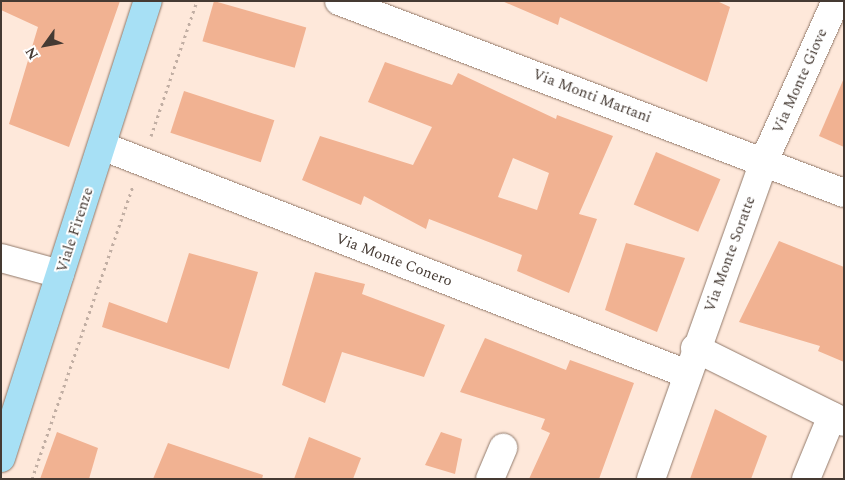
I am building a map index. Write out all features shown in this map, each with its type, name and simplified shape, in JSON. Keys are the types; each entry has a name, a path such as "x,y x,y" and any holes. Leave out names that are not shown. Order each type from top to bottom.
{"main road":[{"name":"Viale Firenze","path":"1,458 148,1"}],"street":[{"name":"Via Monti Martani","path":"339,1 844,193"},
{"name":"Via Monte Giove","path":"764,161 836,1"},
{"name":"Via Monte Conero","path":"102,146 687,374"},
{"name":"Via Monte Soratte","path":"651,479 695,348 764,161"},
{"path":"1,258 60,274"},
{"path":"695,348 838,419 806,479"},
{"path":"490,479 503,448"}],"path":[{"path":"32,479 197,1"}],"building":[{"path":"1,1 120,1 69,147 9,124 38,27 1,10"},
{"path":"214,1 306,27 295,68 202,41"},
{"path":"502,1 717,1 730,7 707,82 560,17 558,25"},
{"path":"385,62 452,85 458,73 556,119 557,115 613,136 579,214 597,219 569,293 517,271 522,255 429,219 426,229 364,196 361,205 302,180 320,136 413,165 432,127 368,102","holes":["513,158 549,173 537,210 498,197"]},
{"path":"844,78 844,147 819,136"},
{"path":"184,91 274,120 261,162 170,133"},
{"path":"656,152 720,179 698,232 634,204"},
{"path":"779,241 844,267 844,362 818,351 820,346 739,322"},
{"path":"626,243 685,258 657,332 605,310"},
{"path":"189,253 258,272 229,369 102,327 109,302 167,323"},
{"path":"315,272 365,284 362,294 445,325 424,377 342,352 325,403 282,385"},
{"path":"485,338 566,370 570,360 634,383 599,479 529,479 550,433 541,429 545,419 460,392"},
{"path":"715,409 767,436 751,479 690,479"},
{"path":"57,432 98,448 89,479 40,479"},
{"path":"441,432 462,439 455,474 425,465"},
{"path":"309,437 361,458 353,479 294,479"},
{"path":"168,443 263,475 262,479 153,479"}]}
